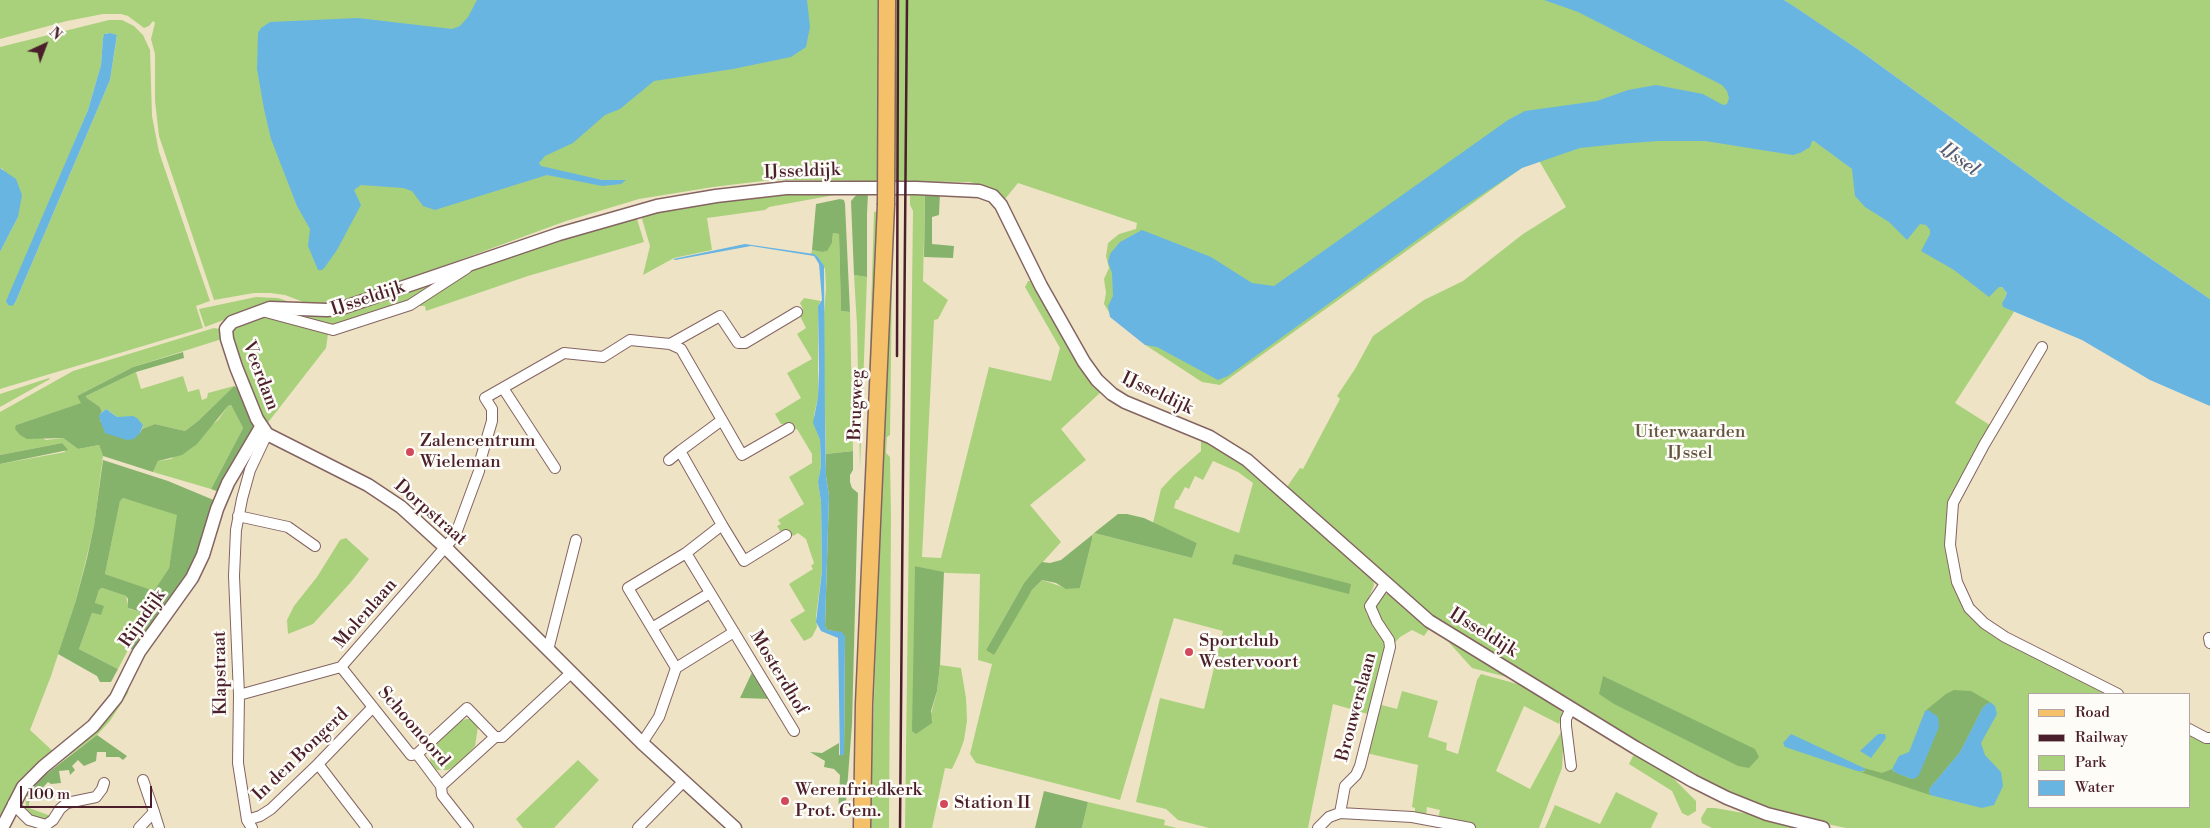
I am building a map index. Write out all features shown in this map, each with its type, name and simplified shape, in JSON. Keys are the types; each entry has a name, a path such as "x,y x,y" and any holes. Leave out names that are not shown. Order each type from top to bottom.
{"main road":[{"name":"Brugweg","path":"861,823 886,205 887,0"}],"street":[{"name":"IJsseldijk","path":"226,329 235,320 261,310 278,308 335,310 477,262 657,206 716,196 786,188 864,187 979,191 993,196 1001,206 1041,286 1084,362 1097,380 1112,394 1125,402 1210,437 1247,460 1429,621 1571,708 1711,791 1767,814 1823,828"},
{"name":"IJsseldijk","path":"261,310 333,330 410,305 477,262"},
{"path":"670,344 720,316 738,343 745,343 797,312"},
{"name":"Veerdam","path":"226,329 236,368 264,430"},
{"path":"445,547 455,536 479,471 492,421 492,409 486,398 564,352 603,357 630,340 670,344 681,348 742,455 788,428"},
{"path":"2042,348 1976,458 1953,503 1950,545 1957,582 1969,608 1984,622 2004,636 2116,693"},
{"path":"503,388 555,468"},
{"path":"669,460 722,420"},
{"name":"Klapstraat","path":"249,824 238,762 239,695 234,576 238,516 250,470 264,430"},
{"name":"Dorpstraat","path":"264,430 385,494 445,547 642,743 735,828"},
{"name":"Rijndijk","path":"2,828 23,787 34,775 93,726 116,698 140,652 192,578 203,554 221,498 245,451 264,430"},
{"path":"680,451 744,561 786,535"},
{"path":"238,516 288,527 315,546"},
{"path":"642,743 659,717 676,668 628,588 686,553 722,525"},
{"path":"548,650 576,540"},
{"name":"Molenlaan","path":"239,695 341,667 445,547"},
{"name":"Mosterdhof","path":"686,553 794,732"},
{"name":"Brouwerslaan","path":"1340,814 1346,786 1356,775 1360,766 1390,647 1370,606 1385,584"},
{"path":"652,628 710,593"},
{"name":"Mosterdhof","path":"676,668 734,632"},
{"name":"Schoonoord","path":"341,667 411,755 417,754 468,828"},
{"path":"442,790 495,738 502,737 571,673"},
{"name":"In den Bongerd","path":"249,824 271,809 373,707"},
{"path":"417,754 468,708 495,738"},
{"path":"1571,708 1566,719 1566,726 1571,766"},
{"path":"2190,730 2210,738"},
{"path":"318,764 367,828"},
{"path":"144,780 159,828"},
{"path":"638,828 683,782"},
{"path":"13,804 29,820 46,825 53,820 60,809 67,803 96,797 104,783"},
{"path":"139,828 154,812"},
{"path":"1318,828 1329,817 1340,814 1412,817 1470,828"}],"green space":[{"name":"Uiterwaarden IJssel","path":"0,0 1564,0 1668,48 1818,143 1928,226 2004,289 2007,293 2004,299 2005,303 2014,312 1955,403 1993,427 1956,486 1950,500 1952,574 1978,621 2111,693 2028,693 2028,808 2190,808 2190,731 2210,741 2210,828 1846,828 1789,816 1715,789 1435,617 1376,568 1287,487 1300,468 1303,469 1340,399 1337,396 1355,369 1373,336 1424,300 1463,281 1523,234 1566,207 1537,157 1220,385 1202,382 1147,346 1112,317 1104,304 1106,293 1104,279 1109,268 1106,256 1108,243 1119,234 1136,229 1137,223 1018,183 1005,199 992,189 970,182 771,180 713,187 639,199 566,221 340,304 314,306 285,295 270,293 254,293 214,300 159,136 155,101 155,54 151,39 155,23 153,21 144,28 128,16 103,14 67,21 0,39"},
{"path":"1784,0 2210,0 2210,299 2063,199 1859,50"},
{"path":"109,20 122,20 134,26 143,35 150,50 152,116 159,152 210,301 196,306 203,328 0,389 0,252 18,217 3,169 0,168 0,47","holes":["110,33 117,36 110,80 15,303 7,303 88,110 101,65 104,34"]},
{"path":"776,193 840,194 769,207 765,210 707,218 712,250 674,258 643,275 650,246 642,219 646,212"},
{"path":"868,193 867,277 854,275 851,201 857,194"},
{"path":"910,193 925,193 923,281 948,300 938,319 934,320 922,557 941,558 989,367 1051,381 1060,348 1025,287 1028,281 1034,281 1089,379 1101,392 1061,429 1086,460 1030,505 1061,542 1024,583 986,650 1032,590 1042,580 1066,588 1080,588 1094,533 1192,558 1197,543 1153,523 1161,489 1201,451 1201,439 1256,473 1373,579 1374,585 1366,605 1366,613 1386,644 1368,714 1333,704 1308,828 1209,828 1178,820 1166,809 1136,802 1160,698 1204,709 1223,631 1174,618 1120,800 976,763 970,754 992,664 978,660 980,574 946,573 915,566 930,718 937,691 940,665 961,668 966,698 967,721 964,740 952,769 945,768 932,828 905,828 913,211 910,205","holes":["1213,461 1238,472 1253,483 1239,533 1174,508 1176,500 1178,500 1185,487 1189,489 1195,476 1203,480"]},
{"path":"925,193 940,193 939,215 932,217 932,244 954,246 953,258 924,257"},
{"path":"840,199 844,200 845,204 850,312 841,311 839,234 833,233 832,243 827,251 812,250 816,204"},
{"path":"893,205 890,435 887,437 886,453 890,457 891,516 889,828 869,828"},
{"path":"879,211 874,280 861,642 874,212"},
{"path":"634,216 637,219 644,242 528,276 426,311 425,306 413,306 474,268"},
{"path":"833,233 839,234 841,311 850,312 853,451 826,454 823,328 826,288 825,269 818,257 811,254 812,250 825,252 832,243"},
{"path":"458,271 418,299 328,327 273,313 302,312"},
{"path":"854,275 867,277 860,469 857,325"},
{"path":"256,297 278,298 293,303 237,315 205,327 199,309"},
{"path":"804,298 821,301 818,306 818,397 814,415 815,427 820,440 821,466 818,482 821,502 822,571 816,616 817,627 812,637 804,641 790,620 805,611 789,584 813,569 811,566 814,563 806,539 798,533 793,536 790,533 780,531 777,526 781,524 778,520 804,504 789,477 812,463 812,454 797,429 793,430 790,425 781,424 775,414 801,398 787,373 812,359 797,334 806,328 798,312 803,309 800,303"},
{"path":"263,316 328,334 326,348 266,425 256,408 230,331 233,326"},
{"path":"214,328 219,329 222,339 133,367 77,396 82,403 16,425 46,440 63,438 78,449 99,445 103,456 94,527 76,600 51,676 30,730 56,754 40,766 0,828 0,464 65,452 62,443 0,455 0,412 73,371"},
{"path":"183,352 184,358 136,372 86,396 100,407 102,412 100,414 100,421 140,433 142,429 155,424 185,431 234,386 240,389 253,427 219,492 211,489 243,428 231,405 228,406 197,444 182,455 158,461 153,472 103,456 99,445 78,449 63,438 27,439 15,429 16,425 81,403 77,396 133,367"},
{"path":"136,372 141,389 183,376 188,392 199,389 202,400 207,398 208,393 234,386 185,431 155,424 142,429 143,425 117,417 106,409 102,412 100,407 86,396"},
{"path":"50,379 0,407 0,394"},
{"path":"231,405 243,428 211,489 153,472 158,461 171,459 218,420 228,406"},
{"path":"62,443 68,450 0,464 0,455"},
{"path":"853,451 853,470 850,475 850,482 852,488 858,493 852,724 845,816 838,814 840,775 834,769 824,767 825,761 810,752 822,753 839,743 839,755 844,754 845,637 838,632 827,630 825,626 829,496 826,476 826,454"},
{"path":"103,460 168,481 216,501 196,562 134,651 126,645 142,617 140,612 128,608 126,596 102,588 99,590 95,603 104,606 101,615 92,613 79,649 118,669 111,682 100,682 97,676 58,654 76,600 94,526","holes":["123,498 177,515 169,568 154,591 105,574 120,501"]},
{"path":"123,498 178,514 169,568 154,592 105,574 120,500"},
{"path":"1118,514 1144,518 1197,543 1192,558 1094,533"},
{"path":"1092,535 1080,588 1066,589 1056,583 1042,580 1032,590 994,655 986,650 1024,583 1039,565 1042,562 1050,563 1061,560"},
{"path":"346,538 369,559 313,624 288,634 287,620 294,606 317,577 340,540"},
{"path":"1235,554 1351,584 1349,594 1232,564"},
{"path":"915,566 944,572 940,665 937,691 931,711 932,723 916,734 912,731"},
{"path":"102,588 126,596 129,609 140,612 142,616 128,639 129,648 118,669 79,649 92,613 101,615 95,603 99,590"},
{"path":"1383,594 1390,594 1427,625 1429,629 1424,636 1412,630 1400,637 1393,645 1375,611 1375,602"},
{"path":"1444,637 1514,679 1472,668"},
{"path":"754,668 772,699 740,698"},
{"path":"1481,674 1532,688 1558,707 1563,714 1559,724 1524,706 1496,771 1530,789 1562,730 1564,732 1562,768 1539,828 1476,828 1438,819 1440,810 1427,807 1426,815 1415,812 1415,808 1412,807 1418,765 1366,753 1378,704 1397,709 1402,691 1438,701 1428,737 1447,743 1446,750 1458,754 1477,680"},
{"path":"1603,676 1755,749 1759,757 1749,768 1738,766 1614,704 1599,694"},
{"path":"130,680 128,693 110,721 97,735 47,772 29,793 29,808 51,816 44,820 32,815 26,808 25,793"},
{"path":"1954,690 1971,691 1990,702 1983,707 1960,752 1929,789 1930,795 1857,771 1863,772 1865,771 1864,768 1882,773 1892,769 1911,779 1928,710 1925,711"},
{"path":"471,719 478,727 475,746 459,764 448,770 437,770 430,763 431,752 439,740 457,723"},
{"path":"97,735 127,756 123,760 119,757 106,757 106,752 97,752 96,761 84,766 78,760 72,766 75,770 70,775 69,770 59,771 61,783 51,784 48,782 34,797 32,796 28,804 29,793 41,778"},
{"path":"1635,752 1666,771 1696,801 1696,811 1688,816 1682,813 1672,791 1629,764"},
{"path":"578,760 599,780 554,828 523,828 516,819"},
{"path":"1044,791 1088,802 1082,828 1035,828"},
{"path":"1616,792 1658,813 1651,828 1545,828 1555,805 1600,824"},
{"path":"1088,802 1165,820 1164,825 1177,828 1082,828"},
{"path":"1707,808 1749,814 1801,828 1712,828 1702,823 1701,818"}],"water":[{"path":"477,0 807,0 810,27 806,47 791,57 733,69 654,81 620,109 605,115 573,143 545,156 539,163 541,166 602,180 626,180 621,184 602,186 547,175 435,210 423,206 412,191 403,188 361,185 354,190 361,205 337,250 325,267 322,270 318,270 308,246 310,229 297,206 271,139 257,69 258,33 261,28 270,22 358,18 452,29 460,26 468,17"},
{"name":"IJssel","path":"1544,0 1784,0 1859,50 2063,199 2210,299 2210,406 2150,380 2082,340 2003,307 2002,304 2007,293 2002,287 1999,287 1989,297 1954,270 1921,251 1930,234 1930,230 1926,225 1920,224 1907,240 1889,222 1865,207 1855,196 1852,169 1814,141 1812,141 1810,147 1793,155 1705,141 1658,141 1618,144 1580,148 1522,168 1463,207 1228,376 1218,380 1157,347 1145,345 1110,317 1108,306 1113,296 1112,273 1108,262 1110,254 1120,242 1142,230 1211,257 1252,283 1274,286 1508,120 1525,111 1597,101 1628,90 1656,85 1703,94 1723,105 1727,104 1729,98 1727,91 1722,85 1578,12"},
{"path":"104,34 117,35 110,80 15,303 12,306 8,305 6,301 88,110 101,65"},
{"path":"0,168 16,179 22,195 18,217 0,252"},
{"path":"745,244 814,254 824,266 826,476 829,496 825,626 827,630 842,632 845,637 844,754 840,756 838,638 821,631 816,622 822,571 821,502 818,482 821,466 820,440 813,423 818,397 818,306 822,300 819,264 814,256 751,246 673,259"},
{"path":"106,409 117,417 133,416 137,418 143,425 140,433 134,439 127,440 105,433 99,417"},
{"path":"1990,702 1995,706 1997,714 1981,743 1985,755 2001,772 2003,786 1994,805 1982,808 1930,795 1929,789 1960,752 1983,707"},
{"path":"1928,710 1938,717 1939,727 1919,775 1912,779 1896,773 1892,769 1899,756 1909,752 1925,711"},
{"path":"1791,734 1864,768 1865,771 1857,771 1785,747 1783,743"},
{"path":"1878,734 1885,734 1886,738 1871,758 1860,751"}],"railway":[{"path":"897,356 898,0"},
{"path":"900,828 907,0"}],"place":[{"name":"Zalencentrum Wieleman","path":"410,452"},
{"name":"Sportclub Westervoort","path":"1189,652"},
{"name":"Werenfriedkerk Prot. Gem.","path":"785,801"},
{"name":"Station II","path":"944,804"}]}
